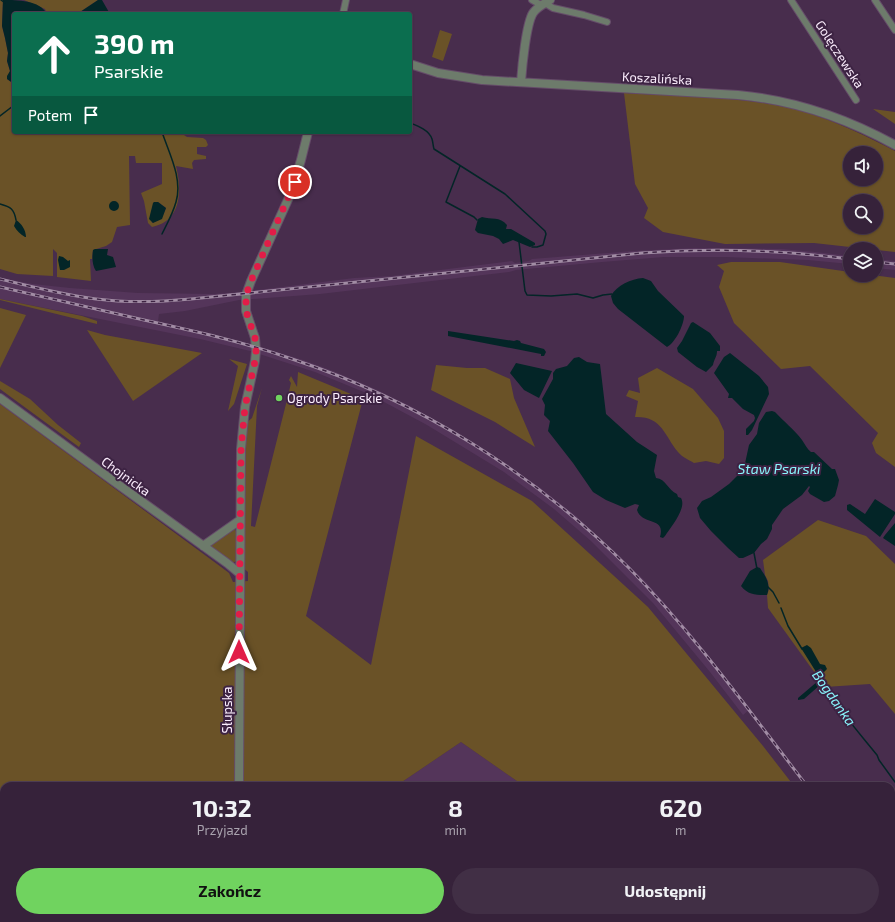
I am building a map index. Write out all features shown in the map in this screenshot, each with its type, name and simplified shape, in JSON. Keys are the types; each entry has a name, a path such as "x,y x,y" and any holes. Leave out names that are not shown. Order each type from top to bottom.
{"street":[{"path":"343,12 346,0"},
{"path":"532,0 545,3 553,8 607,22"},
{"name":"Golęczewska","path":"791,0 856,100"},
{"path":"875,0 895,30"},
{"path":"521,82 530,21 533,13 545,3"},
{"name":"Koszalińska","path":"412,65 428,71 453,76 521,82 730,94 766,98 792,103 819,111 866,130 895,145"},
{"name":"Słupska","path":"239,782 240,468 243,422 246,400 255,361 256,347 255,338 246,311 247,291 291,193 308,134"},
{"name":"Chojnicka","path":"0,398 239,573"},
{"path":"203,546 240,520"}],"shaded area":[{"path":"0,0 3,0 2,26 8,53 7,61 10,71 7,79 12,83 12,134 180,134 187,137 203,138 206,140 208,145 206,147 197,147 197,154 206,156 206,159 194,160 192,163 193,169 176,166 179,185 178,203 169,218 162,224 152,227 148,223 141,193 162,184 162,163 136,163 135,156 129,156 130,225 117,227 112,242 106,246 93,250 92,259 90,259 91,281 57,277 57,253 53,249 53,276 17,274 0,269","holes":["154,202 158,202 166,208 164,214 152,223 151,214"]},
{"path":"24,0 98,0 80,12 46,12 45,9"},
{"path":"440,30 452,34 443,61 432,57"},
{"path":"624,93 734,99 786,107 834,122 895,151 895,252 883,251 883,242 843,242 843,246 814,243 725,244 663,232 644,218 648,208 635,184"},
{"path":"873,109 895,112 895,124"},
{"path":"695,248 781,249 843,255 843,263 808,260 726,257 664,257 602,262 516,270 320,294 239,300 185,311 159,314 158,321 251,344 333,371 414,408 490,453 539,487 576,516 646,582 689,631 750,709 743,715 710,672 653,603 591,541 554,509 504,472 427,425 371,395 315,372 250,351 200,339 0,299 0,278 33,284 70,288 138,293 214,294 243,292 354,278 392,276 512,261 515,263 529,261 532,259"},
{"path":"883,260 895,261 895,270 883,269"},
{"path":"731,262 780,262 843,271 843,282 883,282 883,276 895,278 895,467 876,453 872,443 878,433 810,366 781,369 734,323 719,287 724,271 717,265"},
{"path":"0,300 82,316 97,321 97,324"},
{"path":"0,308 26,315 0,368"},
{"path":"87,330 105,335 202,353 133,401"},
{"path":"229,359 247,364 234,404 228,411 238,366"},
{"path":"436,365 485,368 510,379 514,398 535,447 495,422 431,390"},
{"path":"657,368 693,389 718,418 724,431 724,458 719,464 706,461 694,463 680,454 657,423 644,418 635,417 638,401 626,396 629,390 640,393 638,378"},
{"path":"298,372 363,399 306,616 371,665 416,436 532,501 648,607 791,782 518,782 461,742 402,782 0,782 0,404 229,573 233,582 248,581 248,572 242,567 242,468 246,423 252,418 262,388 257,406 251,526 255,527 291,383 289,380 291,376 297,387"},
{"path":"0,381 30,399 58,425 81,443 79,447 0,389"},
{"path":"818,520 866,536 895,564 895,714 870,684 825,687 768,608 767,595 769,589 763,560"},
{"path":"234,529 236,531 237,559 233,563 209,546"},
{"path":"461,742 518,782 402,782"}],"water":[{"path":"3,0 34,3 44,9 46,12 12,12 12,83 7,79 10,71 7,61 8,53 2,26"},
{"path":"98,0 102,0 109,12 80,12"},
{"path":"112,201 116,201 118,202 118,210 112,211 109,208 109,204"},
{"path":"154,202 158,202 166,208 162,219 153,223 149,219"},
{"path":"482,217 501,220 507,225 506,229 511,229 535,243 535,245 530,247 513,240 503,244 499,239 493,236 478,233 475,230 478,219"},
{"path":"16,220 23,227 26,237 20,234 14,226"},
{"path":"108,249 107,255 113,257 116,267 96,271 92,258 93,250"},
{"path":"59,256 68,261 70,260 70,267 60,270 58,260"},
{"path":"643,278 651,281 658,291 684,316 684,320 678,333 673,342 667,347 618,309 613,303 611,296 617,289 629,281"},
{"path":"693,322 710,333 720,346 720,351 717,351 713,365 706,372 678,352 677,348"},
{"path":"448,331 514,341 517,340 521,343 544,349 546,352 544,356 541,356 541,354 448,336"},
{"path":"730,353 759,376 768,387 769,394 752,430 748,435 746,435 746,429 754,421 754,415 743,409 732,398 728,398 729,394 714,373 724,357"},
{"path":"579,357 587,362 600,364 606,414 637,442 657,455 654,471 656,478 665,482 671,490 677,494 678,497 681,498 682,507 680,512 663,538 660,537 661,530 657,523 640,515 637,510 639,505 635,504 625,508 606,500 593,492 548,431 550,421 544,415 545,405 542,399 553,379 553,373 556,369 567,366 574,358"},
{"path":"516,363 552,371 539,398 524,390 510,373"},
{"name":"Staw Psarski","path":"766,412 775,412 796,432 811,452 814,452 832,469 835,469 839,480 838,485 835,496 829,501 824,502 810,494 808,491 809,486 802,495 783,509 772,525 772,529 767,539 754,553 743,558 739,558 700,518 697,508 702,501 711,497 729,484 741,472 744,468 749,445 757,434 759,423"},
{"path":"875,499 895,512 880,537 847,510 847,505 850,504 865,514"},
{"path":"895,523 895,546 883,538"},
{"path":"757,567 760,568 767,581 767,595 756,595 749,593 741,586 750,571"},
{"path":"807,645 811,648 820,664 825,665 827,669 820,676 801,648"},
{"path":"818,681 821,683 820,685 804,699 798,700 798,698"}],"waterway":[{"path":"1,0 5,3"},
{"path":"0,116 12,107"},
{"path":"412,124 423,129 431,136 434,149 505,194 545,231 546,234 543,245 532,247"},
{"path":"162,234 175,206 178,193 178,184 174,166 163,134"},
{"path":"460,166 446,202 477,220"},
{"path":"0,204 11,209 16,220"},
{"path":"519,242 525,291 527,295 551,296 577,294 593,298 612,294"},
{"name":"Bogdanka","path":"754,553 757,569"},
{"name":"Bogdanka","path":"768,587 773,592 779,603"},
{"name":"Bogdanka","path":"781,608 788,626 802,649"},
{"name":"Bogdanka","path":"819,675 838,706 877,755 895,782"}],"railway":[{"path":"0,279 84,297 132,302 191,299 668,251 720,250 772,252 843,258"},
{"path":"883,263 895,264"},
{"path":"0,287 200,333 274,353 339,376 385,396 430,419 473,444 515,472 555,502 593,534 629,568 677,620 743,702 804,782"}],"place":[{"name":"Ogrody Psarskie","path":"279,398"}],"route":[{"path":"239,652 241,449 245,407 256,351 254,333 246,311 246,295 295,182"}]}
